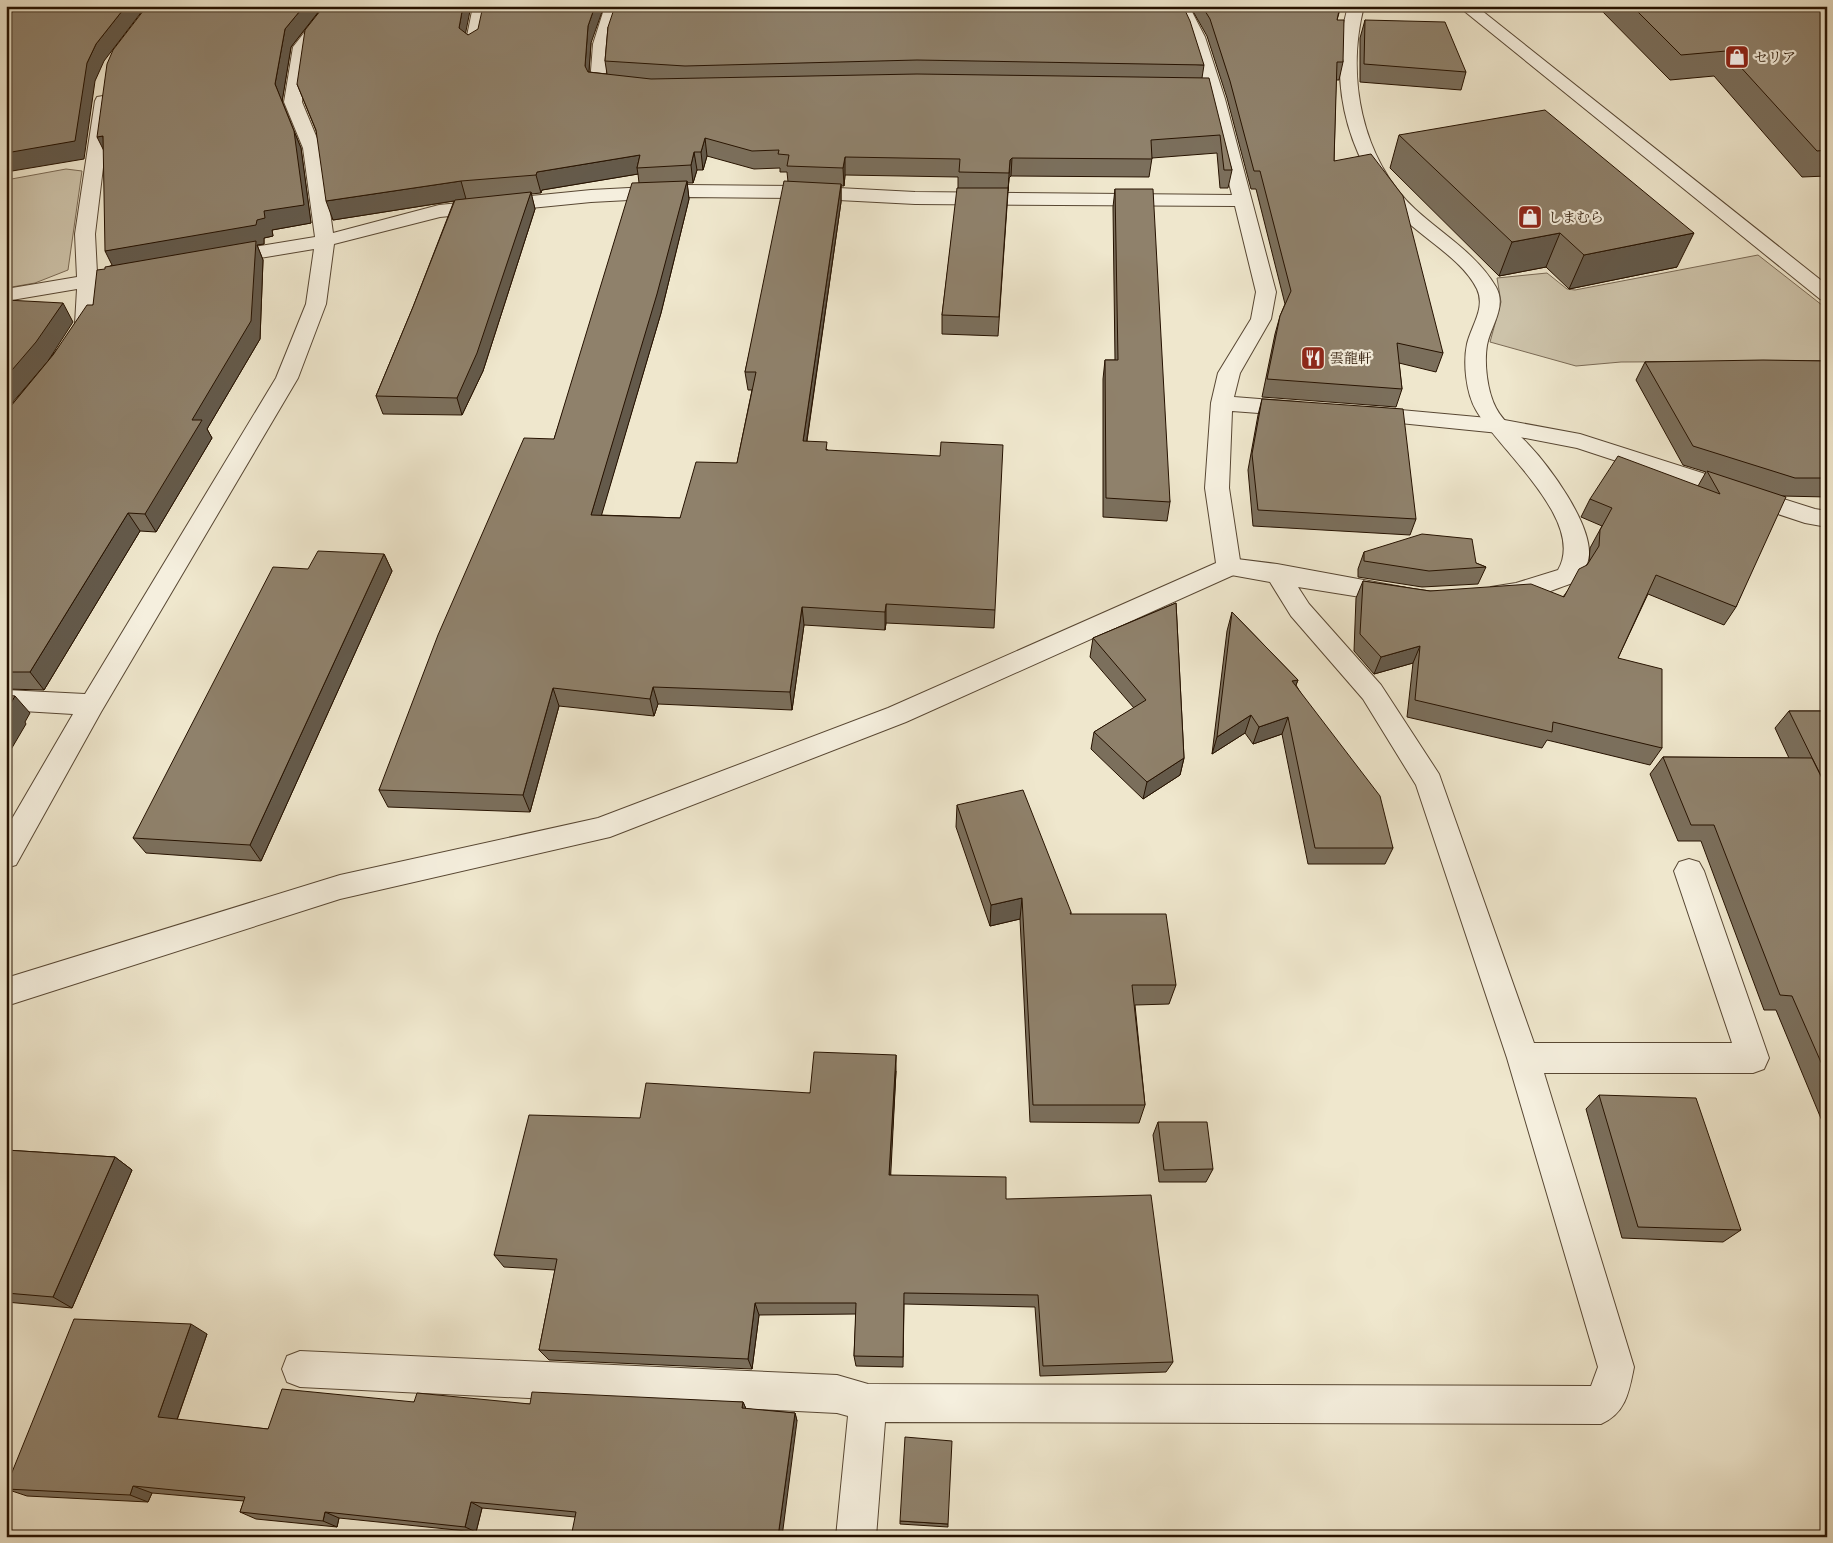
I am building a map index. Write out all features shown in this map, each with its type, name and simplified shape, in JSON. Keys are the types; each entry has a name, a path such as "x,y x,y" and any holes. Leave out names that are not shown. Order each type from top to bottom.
{"street":[{"path":"6,856 92,705 287,378 316,304 325,241 312,148 293,102 301,47 332,6"},
{"path":"473,46 481,6"},
{"path":"613,6 603,33 597,64 598,84 641,90"},
{"path":"1181,6 1197,37 1212,89 1217,99 1266,292 1261,319 1228,373 1222,403 1217,488 1229,567"},
{"path":"1356,6 1349,24 1348,93 1372,169 1397,201 1472,269 1488,289 1490,307 1477,344 1476,362 1485,407 1524,454 1564,512 1576,536 1577,558 1567,576 1517,592 1479,595"},
{"path":"1466,6 1827,295"},
{"path":"66,353 85,324 87,280 85,234 105,81"},
{"path":"1193,88 1212,89"},
{"path":"201,261 325,241 439,211 592,196 686,191 800,192 925,198 1244,201"},
{"path":"6,295 154,269"},
{"path":"1222,403 1321,410"},
{"path":"1351,413 1499,426 1580,440 1813,518 1827,519"},
{"path":"6,992 340,887 600,829 897,715 1229,567 1277,573 1422,598"},
{"path":"300,1370 837,1394 868,1403 1601,1405 1611,1390 1616,1367 1522,1058 1429,782 1372,692 1300,610 1277,573"},
{"path":"6,700 92,705"},
{"path":"1522,1058 1753,1058 1689,871"},
{"path":"856,1537 868,1403"}],"shaded area":[{"path":"66,169 82,171 68,270 35,283 6,288 6,180"},
{"path":"1758,255 1827,309 1827,361 1621,362 1576,366 1490,342 1501,302 1497,278 1547,273 1567,289 1575,290"}],"building":[{"path":"6,6 126,6 96,44 87,63 75,141 6,153"},
{"path":"147,6 304,6 285,29 275,84 294,131 304,205 264,211 265,218 257,220 256,225 105,251 103,136 97,137 107,64 113,50"},
{"path":"324,6 463,6 459,28 468,35 478,29 483,6 595,6 588,26 585,66 588,72 651,79 917,74 1209,78 1232,170 1224,170 1220,135 1151,140 1152,159 1012,158 1010,160 1009,173 959,172 960,159 845,157 843,168 787,166 789,155 778,154 779,150 752,151 705,138 701,152 694,152 691,165 637,168 640,155 537,172 536,175 461,181 326,201 316,130 297,84 305,30"},
{"path":"615,6 1183,6 1190,21 1204,65 917,60 685,66 605,61 608,27"},
{"path":"1202,6 1340,6 1337,20 1344,20 1343,62 1337,62 1334,161 1371,154 1403,196 1443,353 1397,343 1402,389 1267,379 1280,316 1291,291 1260,171 1254,171 1230,81 1210,19"},
{"path":"1632,6 1827,6 1827,150 1817,151 1726,51 1681,55"},
{"path":"1365,20 1445,22 1466,72 1364,64"},
{"path":"1545,110 1694,233 1584,255 1560,233 1512,242 1399,135"},
{"path":"687,181 657,294 591,515 680,518 696,462 737,463 756,372 745,372 784,181 841,184 803,441 827,442 826,450 940,456 941,442 1003,445 995,610 886,604 885,612 802,607 790,692 653,687 650,699 553,688 523,795 379,790 438,635 524,438 554,439 632,183"},
{"path":"957,188 1008,188 999,317 942,315"},
{"path":"1115,189 1153,189 1170,502 1106,498 1105,360 1118,360"},
{"path":"531,192 477,353 457,398 376,396 455,200"},
{"path":"256,241 251,321 192,420 202,420 145,514 128,513 30,672 6,672 6,412 53,355 87,305 93,305 97,270 105,269 105,267"},
{"path":"6,300 63,303 36,342 6,377"},
{"path":"1827,361 1827,478 1795,478 1693,446 1645,362"},
{"path":"1262,399 1403,409 1416,519 1258,510 1252,454"},
{"path":"1618,456 1720,494 1707,471 1786,497 1736,607 1656,575 1618,658 1662,669 1662,748 1553,722 1552,732 1415,700 1420,646 1381,657 1360,634 1363,581 1430,591 1531,584 1564,597 1579,569 1587,565 1599,546 1600,530 1612,508 1590,499"},
{"path":"1422,534 1472,539 1476,563 1486,567 1429,571 1364,561 1364,552"},
{"path":"318,551 384,554 250,845 133,838 273,567 308,569"},
{"path":"1176,603 1184,758 1147,782 1094,732 1146,700 1093,638"},
{"path":"1232,612 1298,680 1292,681 1380,796 1393,848 1315,848 1288,717 1259,727 1251,715 1217,737"},
{"path":"6,695 15,696 9,706 12,706 6,715"},
{"path":"1789,711 1827,711 1827,1076 1792,996 1780,995 1714,825 1691,825 1663,757 1812,758 1824,782"},
{"path":"1023,790 1071,912 1070,914 1166,914 1176,985 1132,985 1145,1105 1033,1105 1022,898 991,905 957,805"},
{"path":"814,1052 896,1055 889,1175 1006,1177 1006,1199 1151,1195 1173,1362 1043,1366 1038,1295 904,1293 903,1357 854,1356 856,1303 755,1303 748,1359 539,1350 557,1259 494,1255 529,1115 640,1118 646,1083 810,1093"},
{"path":"1599,1095 1696,1098 1741,1230 1638,1227"},
{"path":"1158,1122 1207,1122 1213,1169 1164,1170"},
{"path":"6,1150 115,1157 53,1297 6,1293"},
{"path":"74,1319 191,1324 158,1417 268,1429 282,1389 414,1402 417,1393 530,1404 532,1392 743,1402 742,1408 795,1413 778,1537 571,1537 576,1512 471,1502 465,1527 325,1512 323,1521 240,1512 245,1497 133,1486 130,1495 6,1489"},
{"path":"905,1437 952,1441 948,1524 900,1521"}],"place":[{"name":"セリア","path":"1737,57"},
{"name":"しまむら","path":"1530,217"},
{"name":"雲龍軒","path":"1313,358"}]}
